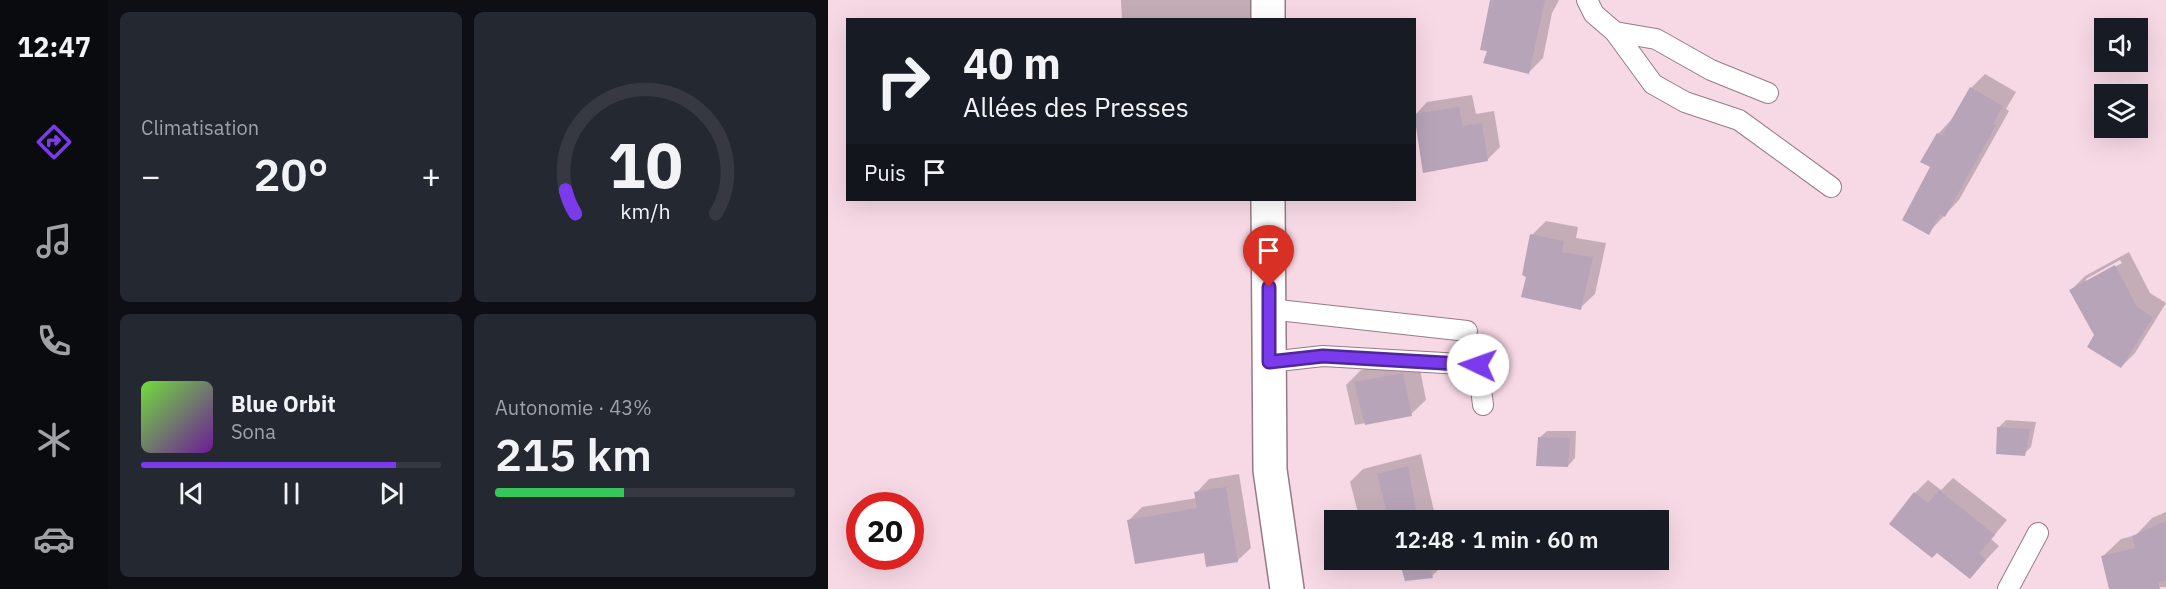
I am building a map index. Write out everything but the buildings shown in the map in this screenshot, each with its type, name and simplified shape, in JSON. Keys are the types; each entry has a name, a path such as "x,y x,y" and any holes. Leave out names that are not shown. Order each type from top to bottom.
{"street":[{"path":"1268,0 1268,18"},
{"path":"1269,201 1270,470 1287,589"}],"lane":[{"path":"1587,0 1594,14 1615,32 1653,84 1685,102 1739,120 1831,187"},
{"path":"1615,32 1656,39 1711,70 1767,93"},
{"path":"1269,309 1467,331"},
{"path":"1269,362 1323,356 1478,365 1483,405"},
{"path":"2008,589 2038,533"}],"route":[{"path":"1269,287 1269,362 1323,356 1478,365"}]}
